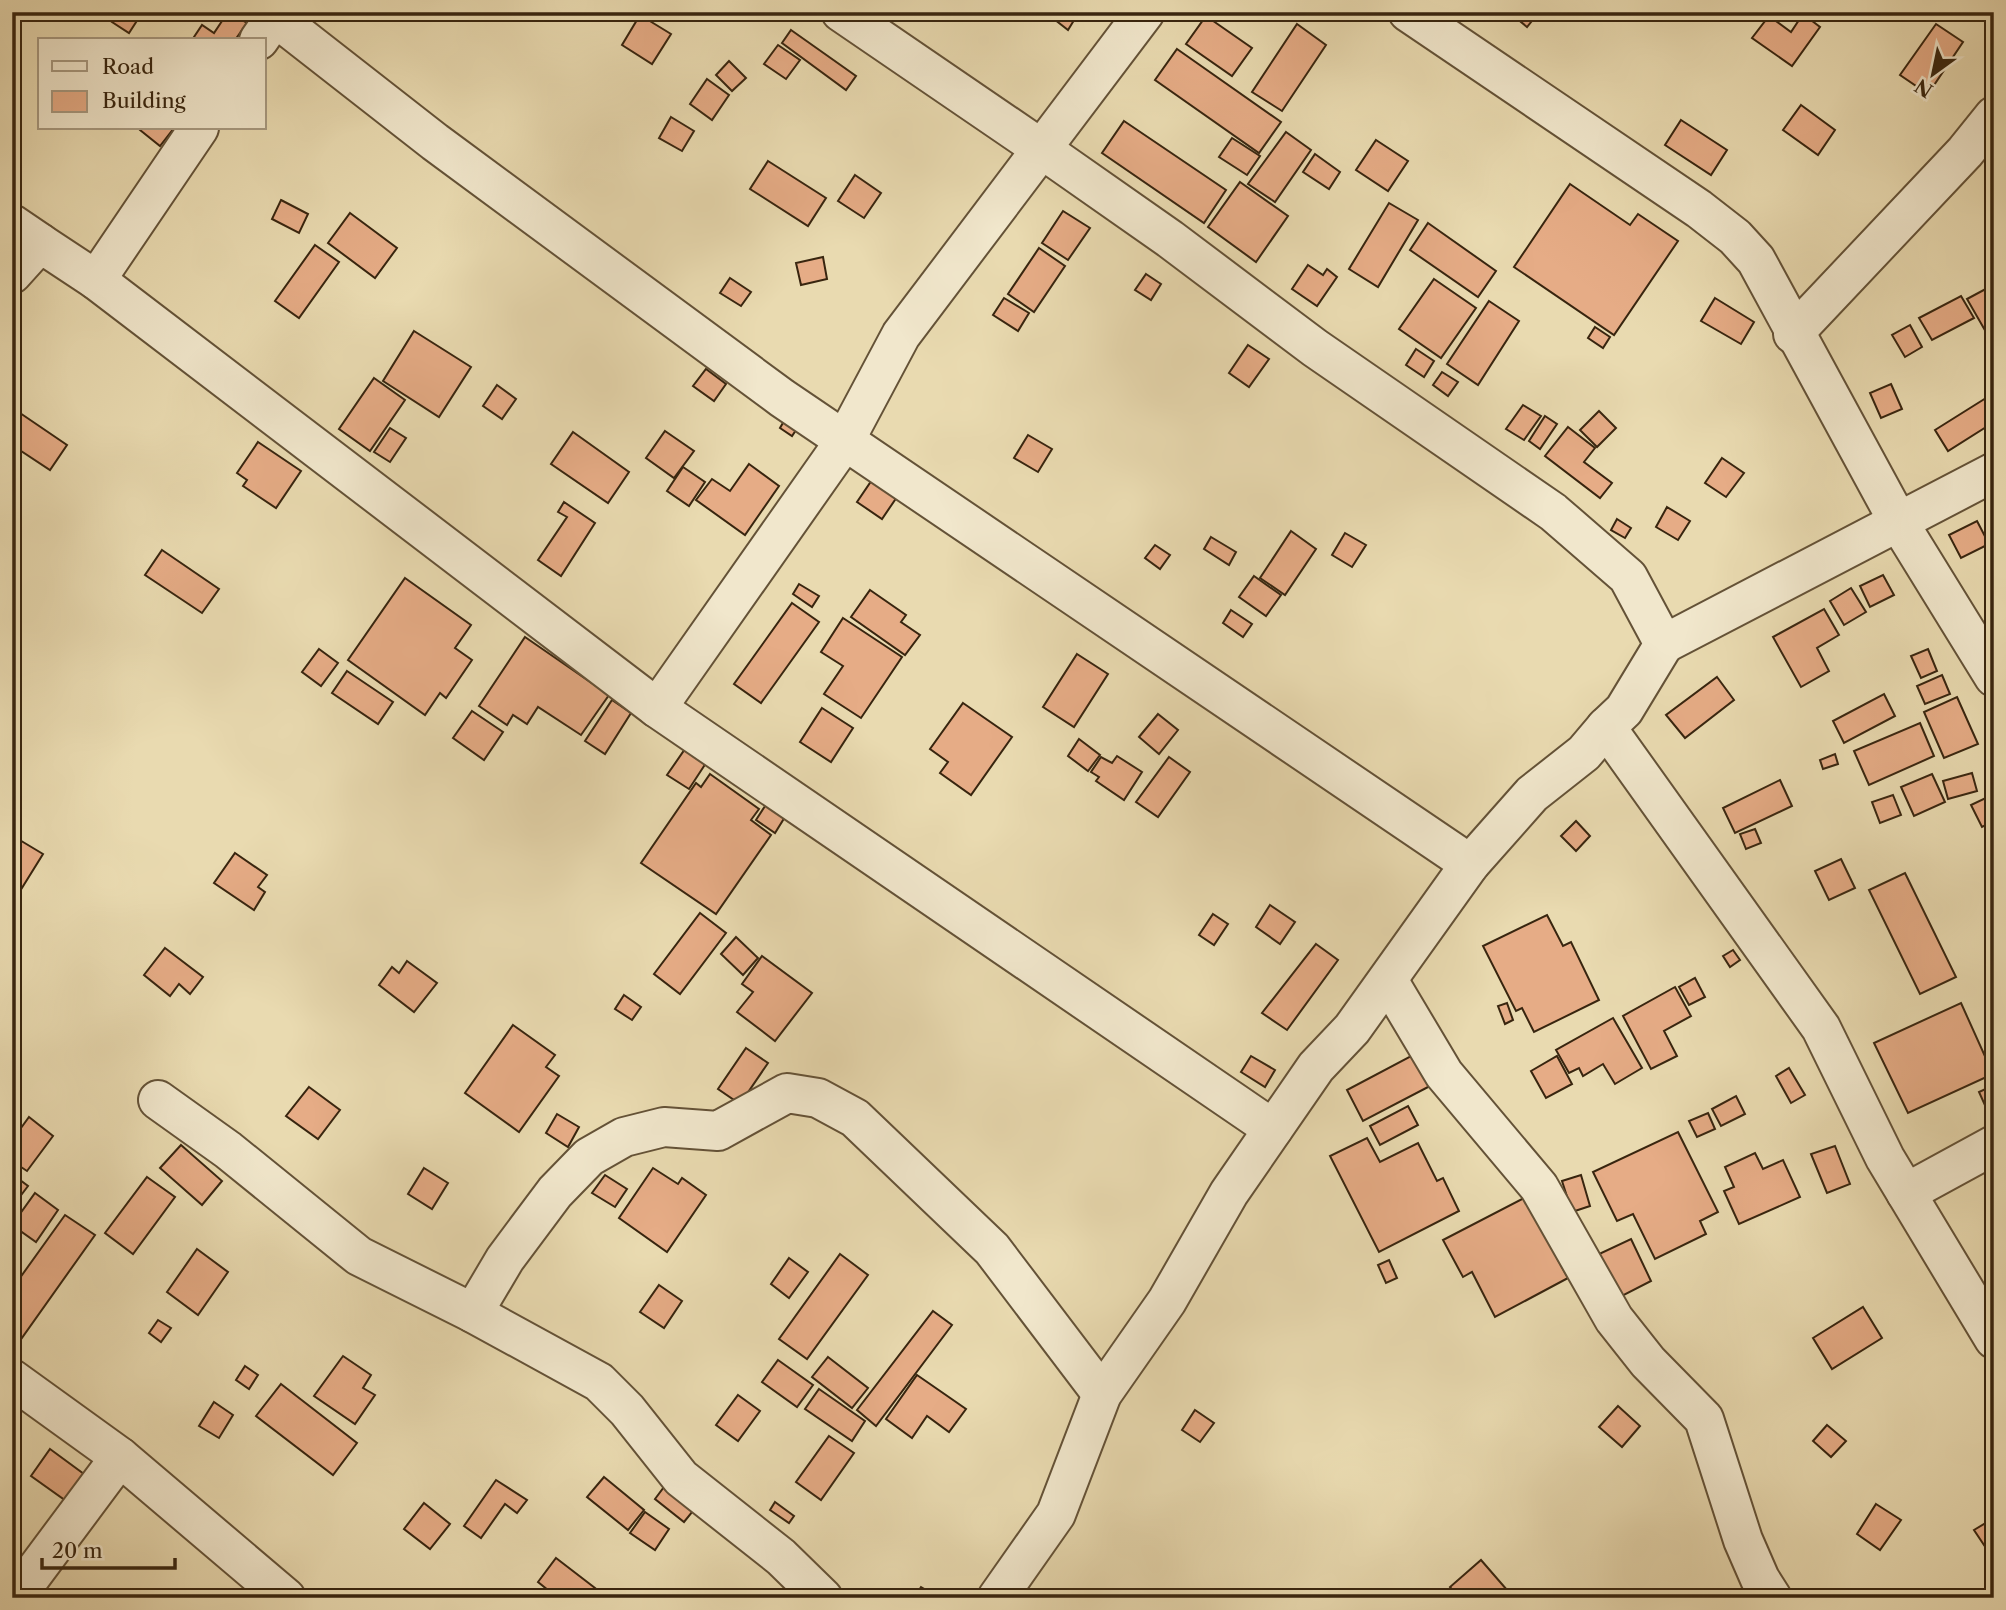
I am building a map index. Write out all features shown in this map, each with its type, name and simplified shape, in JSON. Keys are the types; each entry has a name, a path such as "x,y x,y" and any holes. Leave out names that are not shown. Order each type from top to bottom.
{"street":[{"path":"841,12 1170,239 1315,348 1553,512 1628,577 1664,644"},
{"path":"657,708 844,442 901,335 1043,150 1144,12"},
{"path":"1408,12 1735,237 1768,279 1793,334 1850,429 1899,523 1994,677"},
{"path":"270,20 844,442 1470,864"},
{"path":"1793,334 1965,152 1994,116"},
{"path":"96,280 198,130"},
{"path":"12,274 26,234 96,280 657,708 1273,1129"},
{"path":"997,1598 1056,1514 1102,1394 1167,1301 1228,1193 1316,1067 1352,1029 1470,864 1532,794 1584,753 1624,710 1664,644 1994,472"},
{"path":"1606,727 1821,1028 1885,1158 1994,1339"},
{"path":"1388,980 1444,1074 1539,1187 1614,1319 1648,1362 1704,1419 1743,1540 1760,1580 1772,1598"},
{"path":"473,1313 505,1259 547,1203 589,1157 624,1136 664,1126 718,1131 787,1093 818,1098 855,1118 992,1249 1102,1394"},
{"path":"158,1100 228,1150 359,1256 473,1313 599,1382 627,1410 681,1478 781,1557 823,1598"},
{"path":"1906,1193 1994,1145"},
{"path":"12,1379 120,1457 286,1598"},
{"path":"15,1598 120,1457"}],"building":[{"path":"119,12 135,12 140,16 129,33 112,22"},
{"path":"207,12 224,12 218,20"},
{"path":"228,12 247,23 236,38 193,38 202,25 214,33"},
{"path":"1045,12 1079,12 1068,30"},
{"path":"1509,12 1539,12 1527,27"},
{"path":"1803,14 1820,27 1792,66 1752,38 1769,16 1791,32"},
{"path":"640,15 671,34 652,64 622,45"},
{"path":"1206,16 1252,48 1232,76 1186,44"},
{"path":"1297,24 1326,45 1282,111 1252,92"},
{"path":"1936,24 1963,42 1928,94 1900,75"},
{"path":"791,30 856,76 846,90 782,43"},
{"path":"778,45 800,60 786,79 764,64"},
{"path":"1177,49 1281,122 1259,153 1155,80"},
{"path":"729,61 746,78 732,91 716,75"},
{"path":"707,79 729,95 712,120 690,104"},
{"path":"1801,105 1835,130 1818,155 1783,130"},
{"path":"671,117 694,131 682,151 659,138"},
{"path":"1681,120 1727,150 1711,175 1665,145"},
{"path":"1124,121 1226,190 1204,223 1102,153"},
{"path":"140,130 172,130 160,146"},
{"path":"1286,132 1311,150 1275,202 1248,184"},
{"path":"1232,138 1260,156 1247,175 1219,157"},
{"path":"1376,140 1408,161 1388,191 1356,170"},
{"path":"1315,154 1340,172 1329,189 1303,172"},
{"path":"768,161 826,198 808,226 750,189"},
{"path":"855,175 881,193 864,218 838,201"},
{"path":"1240,182 1288,216 1256,262 1208,227"},
{"path":"1570,184 1630,225 1638,214 1678,241 1614,335 1514,267"},
{"path":"281,200 308,214 299,233 272,219"},
{"path":"1389,203 1418,220 1378,287 1349,269"},
{"path":"1063,211 1090,228 1068,260 1042,243"},
{"path":"350,213 397,248 375,278 328,243"},
{"path":"1428,223 1496,271 1478,297 1410,250"},
{"path":"315,245 339,262 299,318 275,301"},
{"path":"1039,248 1065,266 1034,312 1008,294"},
{"path":"823,257 827,279 801,285 796,263"},
{"path":"1308,265 1323,275 1327,269 1337,277 1317,306 1292,289"},
{"path":"1146,274 1161,284 1151,300 1135,290"},
{"path":"730,278 751,292 741,306 720,293"},
{"path":"1434,279 1476,308 1441,358 1399,329"},
{"path":"1994,285 1994,346 1967,299"},
{"path":"1961,296 1974,318 1932,340 1919,318"},
{"path":"1004,298 1029,313 1018,331 993,315"},
{"path":"1715,298 1754,322 1741,344 1701,321"},
{"path":"1489,301 1519,321 1478,385 1447,364"},
{"path":"1910,325 1922,347 1905,357 1892,335"},
{"path":"1595,327 1610,337 1603,348 1588,338"},
{"path":"414,331 471,367 439,417 383,381"},
{"path":"1248,345 1269,359 1249,387 1229,373"},
{"path":"1416,349 1434,361 1424,377 1406,365"},
{"path":"706,369 726,384 714,401 693,386"},
{"path":"1442,372 1458,382 1448,396 1433,385"},
{"path":"374,378 405,400 370,451 339,429"},
{"path":"1891,384 1902,409 1881,418 1870,393"},
{"path":"497,385 516,399 502,419 483,406"},
{"path":"1994,393 1994,422 1948,451 1935,430"},
{"path":"1523,405 1541,416 1524,440 1506,429"},
{"path":"1599,411 1616,428 1597,447 1580,430"},
{"path":"20,413 67,445 50,470 12,445 12,424"},
{"path":"787,416 800,424 792,436 780,428"},
{"path":"1545,416 1557,424 1540,449 1529,441"},
{"path":"1568,427 1595,448 1584,462 1612,483 1600,498 1545,456"},
{"path":"390,428 406,438 390,462 374,452"},
{"path":"665,431 694,451 674,478 646,458"},
{"path":"573,432 629,472 608,503 551,464"},
{"path":"1028,435 1052,449 1038,472 1014,458"},
{"path":"258,442 301,471 276,508 243,486 247,480 237,473"},
{"path":"1722,458 1744,473 1726,497 1705,483"},
{"path":"749,464 779,486 745,535 696,500 712,479 730,491"},
{"path":"683,467 705,482 689,506 667,491"},
{"path":"874,477 899,494 882,519 857,502"},
{"path":"564,502 595,523 561,576 538,560 567,517 558,512"},
{"path":"1667,507 1690,521 1678,540 1656,527"},
{"path":"1617,519 1631,528 1625,538 1611,530"},
{"path":"1977,521 1989,544 1961,558 1949,535"},
{"path":"1291,531 1316,549 1285,595 1260,578"},
{"path":"1345,533 1366,545 1352,567 1332,555"},
{"path":"1211,537 1236,552 1229,565 1204,549"},
{"path":"1155,545 1170,555 1160,569 1145,558"},
{"path":"162,550 219,589 202,613 145,575"},
{"path":"1883,575 1894,595 1870,607 1860,586"},
{"path":"1254,576 1281,595 1266,616 1239,597"},
{"path":"405,578 471,625 455,648 472,660 446,698 440,693 425,715 348,660"},
{"path":"799,584 819,596 812,607 793,594"},
{"path":"1851,588 1866,612 1844,625 1830,601"},
{"path":"870,590 906,615 901,622 920,635 905,655 851,617"},
{"path":"792,603 819,622 761,703 734,684"},
{"path":"1824,609 1839,635 1817,648 1829,671 1801,687 1773,637"},
{"path":"1231,610 1252,624 1243,637 1223,623"},
{"path":"843,618 902,657 861,718 824,694 843,666 821,652"},
{"path":"525,637 609,695 581,735 538,707 527,724 513,715 507,725 479,706"},
{"path":"319,649 338,663 321,686 302,672"},
{"path":"1928,649 1937,671 1921,678 1911,656"},
{"path":"1077,654 1108,674 1074,727 1043,707"},
{"path":"347,671 393,702 378,724 332,693"},
{"path":"1942,675 1950,694 1925,704 1917,686"},
{"path":"1717,677 1734,700 1685,738 1666,715"},
{"path":"1884,694 1895,716 1844,743 1833,721"},
{"path":"1957,697 1978,744 1944,758 1924,712"},
{"path":"612,700 631,713 605,754 585,741"},
{"path":"963,703 1012,737 971,795 940,773 948,762 930,749"},
{"path":"822,708 853,728 831,762 800,742"},
{"path":"472,711 503,732 484,760 453,738"},
{"path":"1158,714 1178,730 1159,754 1139,737"},
{"path":"1920,723 1934,756 1869,785 1854,751"},
{"path":"1079,739 1100,755 1088,771 1068,756"},
{"path":"685,749 706,763 689,789 667,775"},
{"path":"1835,754 1838,764 1823,769 1820,760"},
{"path":"1117,756 1142,772 1124,800 1096,781 1099,777 1091,772 1101,757 1112,763"},
{"path":"1169,757 1190,772 1158,817 1136,802"},
{"path":"1972,773 1977,791 1948,799 1943,781"},
{"path":"710,774 759,809 751,820 771,835 716,914 641,863 696,783 701,787"},
{"path":"1932,774 1945,802 1914,816 1901,787"},
{"path":"1780,780 1792,806 1735,833 1723,808"},
{"path":"1994,794 1994,821 1982,827 1971,805"},
{"path":"1893,795 1901,815 1880,823 1872,802"},
{"path":"769,800 788,812 775,833 756,820"},
{"path":"1576,821 1590,836 1576,851 1561,836"},
{"path":"1755,829 1761,843 1746,849 1740,834"},
{"path":"18,839 43,854 12,904 12,847"},
{"path":"235,853 267,875 258,887 265,892 254,910 214,883"},
{"path":"1841,859 1855,888 1829,900 1815,871"},
{"path":"1905,873 1956,977 1920,994 1869,890"},
{"path":"1270,905 1295,922 1280,944 1256,927"},
{"path":"700,913 726,933 680,994 654,974"},
{"path":"1213,914 1228,924 1214,945 1199,935"},
{"path":"1547,915 1563,946 1571,942 1599,1000 1534,1032 1522,1008 1516,1011 1483,946"},
{"path":"736,937 758,958 743,975 721,954"},
{"path":"1316,944 1338,960 1287,1030 1262,1013"},
{"path":"165,948 203,977 190,994 179,984 170,996 144,975"},
{"path":"1733,950 1740,960 1730,967 1723,956"},
{"path":"762,956 812,993 775,1041 737,1012 753,992 742,984"},
{"path":"407,961 437,983 414,1012 379,985 392,967 399,973"},
{"path":"1695,978 1705,997 1689,1005 1679,987"},
{"path":"1675,987 1691,1016 1664,1031 1677,1056 1651,1069 1623,1016"},
{"path":"624,995 641,1007 632,1020 615,1009"},
{"path":"1507,1003 1513,1020 1505,1024 1498,1006"},
{"path":"1961,1003 1993,1074 1908,1113 1874,1043"},
{"path":"1613,1018 1642,1068 1615,1084 1603,1064 1583,1076 1579,1068 1569,1073 1556,1050"},
{"path":"513,1025 555,1055 546,1067 559,1076 519,1132 465,1093"},
{"path":"746,1048 768,1063 740,1104 718,1089"},
{"path":"1413,1055 1430,1086 1363,1121 1347,1090"},
{"path":"1251,1056 1275,1070 1265,1087 1241,1072"},
{"path":"1557,1056 1572,1084 1546,1098 1531,1071"},
{"path":"1789,1068 1805,1095 1791,1103 1776,1076"},
{"path":"1994,1085 1994,1109 1988,1112 1979,1092"},
{"path":"309,1087 340,1110 318,1139 286,1116"},
{"path":"1736,1096 1745,1114 1721,1126 1712,1109"},
{"path":"1408,1106 1418,1125 1380,1145 1370,1126"},
{"path":"1708,1113 1715,1129 1697,1137 1689,1121"},
{"path":"557,1114 579,1127 568,1147 546,1133"},
{"path":"29,1117 53,1136 27,1171 12,1161 12,1122 21,1128"},
{"path":"1678,1132 1718,1212 1700,1221 1706,1234 1655,1259 1633,1214 1617,1221 1593,1172"},
{"path":"1367,1138 1380,1162 1418,1143 1437,1181 1443,1178 1459,1211 1379,1252 1330,1156"},
{"path":"181,1145 222,1181 202,1205 160,1168"},
{"path":"1835,1146 1850,1184 1827,1193 1811,1154"},
{"path":"1755,1153 1763,1169 1783,1160 1800,1197 1739,1224 1724,1191 1734,1187 1725,1167"},
{"path":"424,1168 448,1183 432,1209 408,1194"},
{"path":"653,1168 678,1184 682,1178 706,1195 667,1252 619,1218"},
{"path":"12,1174 28,1186 12,1207"},
{"path":"605,1175 627,1189 615,1207 592,1193"},
{"path":"1581,1175 1590,1206 1572,1212 1562,1181"},
{"path":"147,1177 175,1197 133,1254 105,1233"},
{"path":"35,1193 58,1210 36,1242 12,1225"},
{"path":"1524,1198 1570,1251 1557,1258 1568,1278 1495,1317 1472,1272 1463,1277 1443,1240"},
{"path":"65,1215 95,1235 19,1342 12,1337 12,1289"},
{"path":"1631,1239 1651,1281 1618,1298 1597,1255"},
{"path":"197,1249 228,1272 198,1315 167,1292"},
{"path":"840,1254 868,1275 807,1359 779,1339"},
{"path":"789,1258 808,1272 789,1298 771,1284"},
{"path":"1389,1260 1397,1278 1386,1283 1378,1265"},
{"path":"659,1285 682,1301 664,1328 640,1312"},
{"path":"1863,1307 1882,1338 1832,1369 1813,1338"},
{"path":"933,1311 952,1325 876,1426 857,1410"},
{"path":"158,1320 171,1328 161,1342 149,1333"},
{"path":"343,1356 371,1375 363,1388 375,1395 355,1424 314,1396"},
{"path":"828,1357 868,1388 852,1408 812,1377"},
{"path":"778,1360 813,1385 797,1407 762,1382"},
{"path":"245,1366 258,1375 249,1389 236,1380"},
{"path":"917,1375 966,1409 949,1432 927,1416 912,1438 886,1419"},
{"path":"281,1384 357,1443 333,1475 256,1416"},
{"path":"819,1389 865,1421 852,1441 805,1409"},
{"path":"738,1395 760,1411 738,1441 716,1425"},
{"path":"214,1402 233,1415 219,1438 199,1426"},
{"path":"1618,1406 1640,1426 1622,1447 1599,1427"},
{"path":"1195,1410 1214,1423 1200,1442 1182,1430"},
{"path":"1827,1425 1846,1441 1831,1457 1813,1441"},
{"path":"829,1436 854,1453 821,1500 796,1482"},
{"path":"50,1449 88,1477 69,1503 31,1476"},
{"path":"604,1477 644,1510 628,1530 587,1497"},
{"path":"496,1480 527,1500 517,1513 505,1504 481,1538 464,1526"},
{"path":"664,1487 693,1511 684,1522 655,1499"},
{"path":"775,1502 794,1516 789,1523 770,1510"},
{"path":"424,1503 450,1524 430,1549 404,1529"},
{"path":"1876,1504 1901,1520 1880,1550 1857,1534"},
{"path":"645,1512 669,1529 655,1550 630,1533"},
{"path":"1994,1518 1994,1560 1974,1530"},
{"path":"556,1558 608,1598 558,1598 538,1582"},
{"path":"1481,1560 1514,1598 1459,1598 1450,1587"},
{"path":"921,1587 936,1596 935,1598 914,1598"}]}
